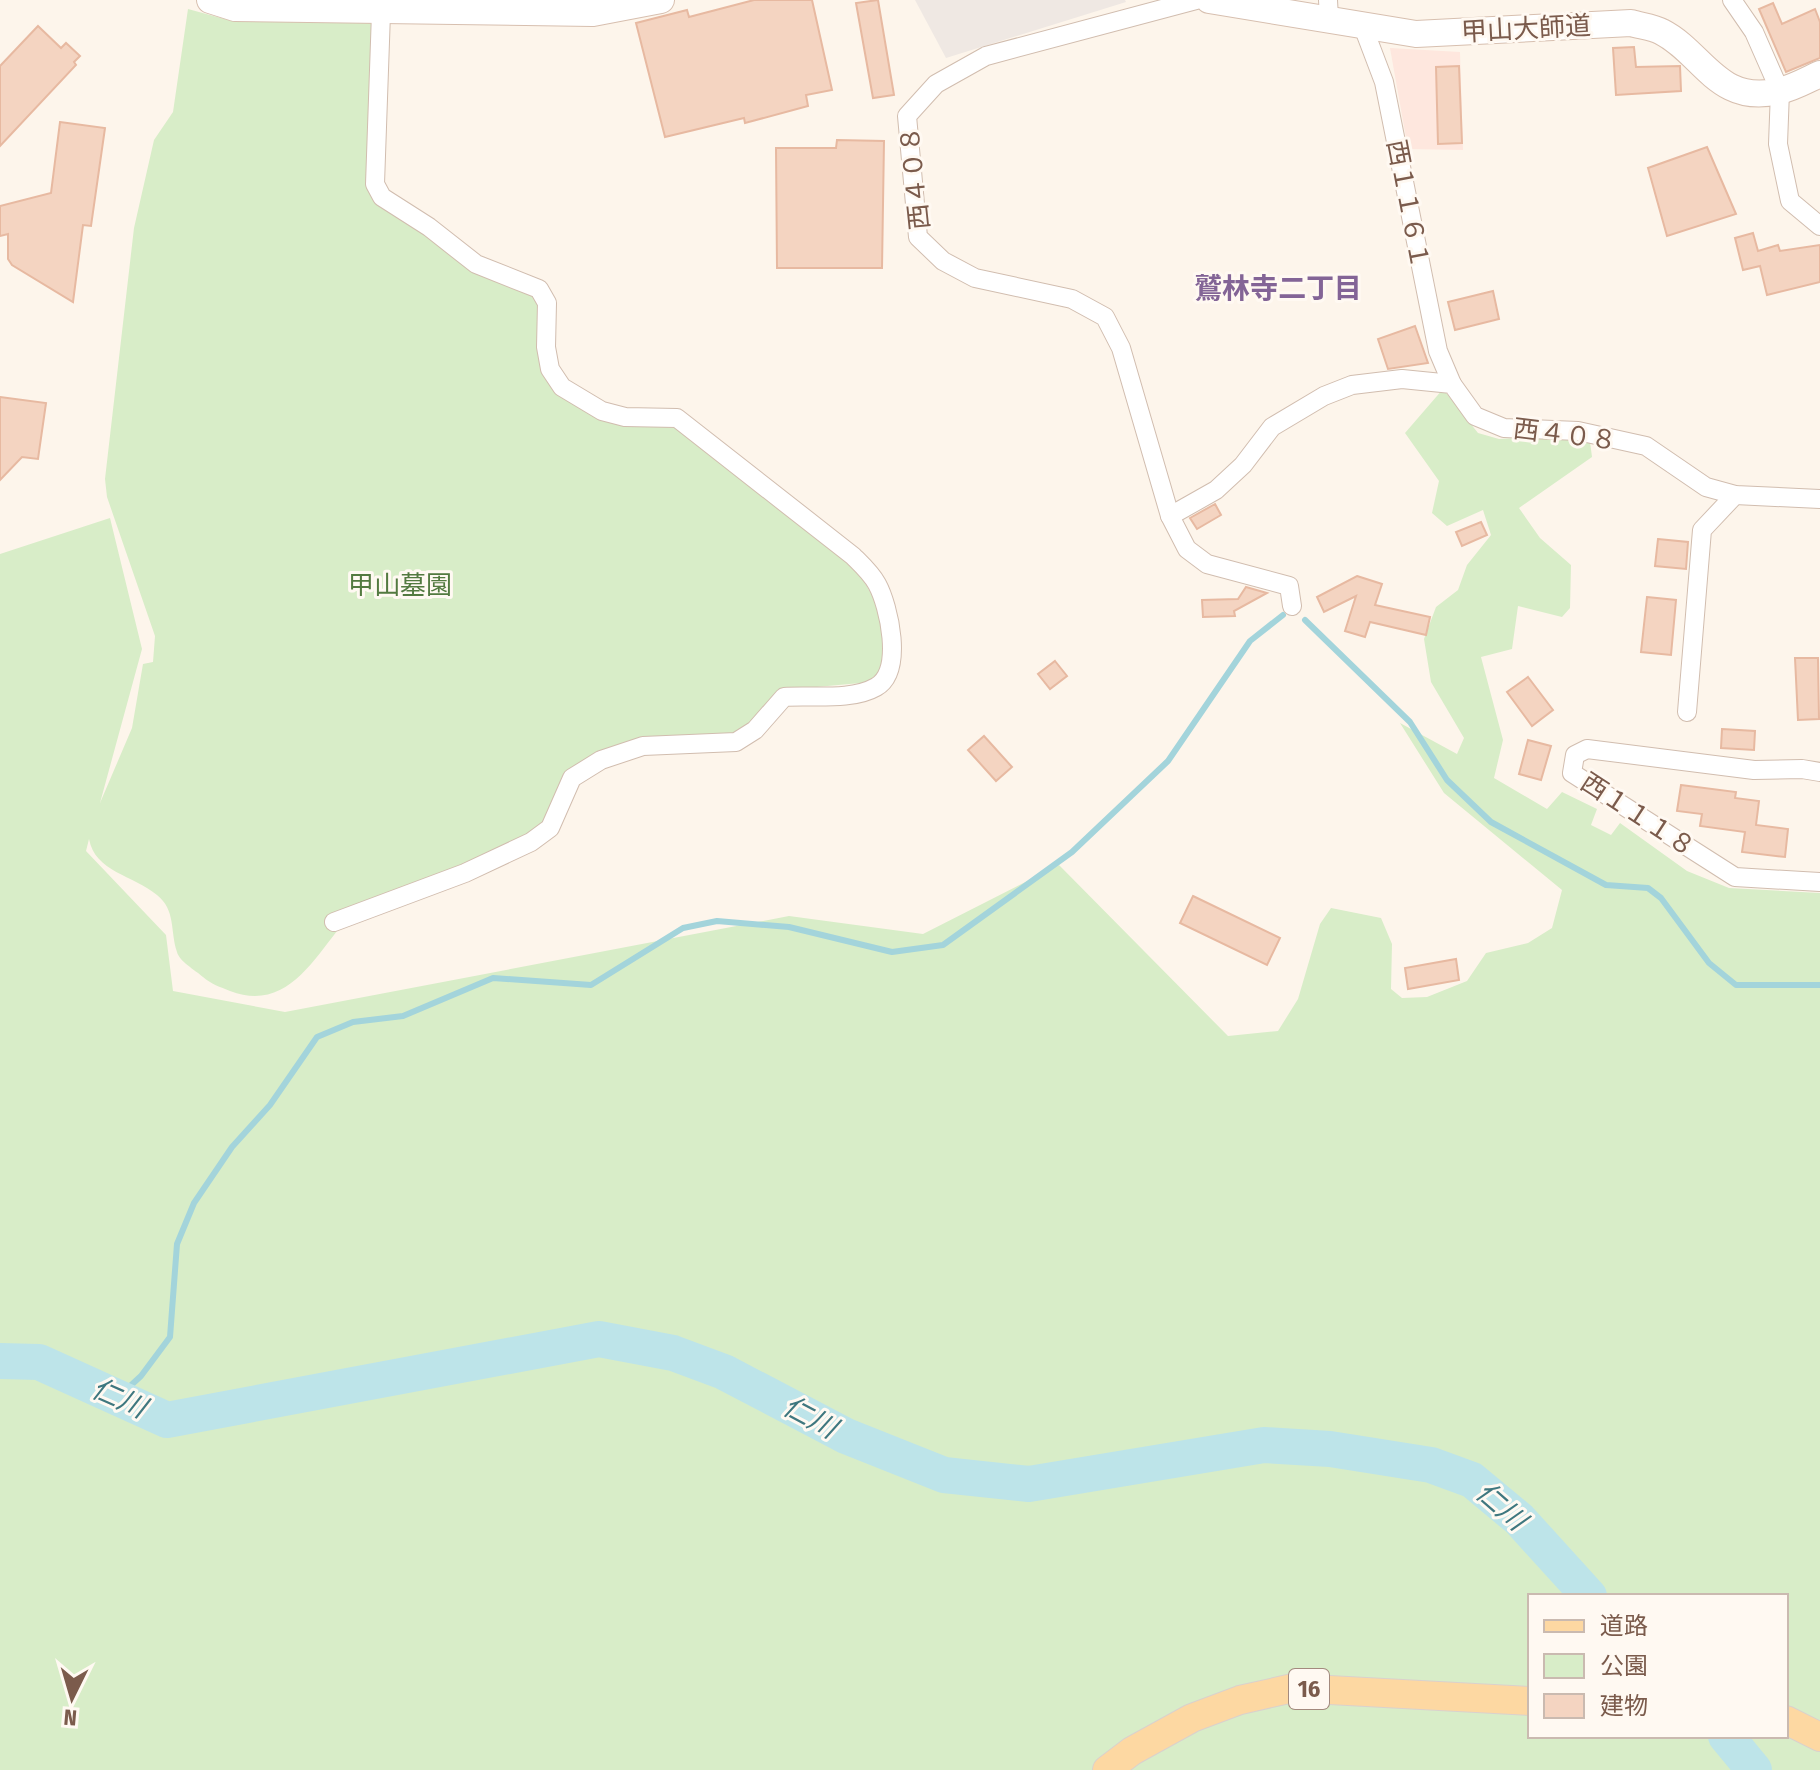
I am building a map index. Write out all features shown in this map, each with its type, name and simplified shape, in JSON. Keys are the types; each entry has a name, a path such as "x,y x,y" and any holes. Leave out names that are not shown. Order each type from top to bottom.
{"main road":[{"name":"16","path":"1107,1770 1132,1751 1192,1718 1240,1700 1293,1688 1528,1701"},
{"path":"1788,1721 1820,1737"}],"street":[{"path":"210,0 235,8 381,13 593,13 661,0"},
{"name":"西４０８","path":"1196,0 986,56 936,84 907,116 918,237 943,261 975,278 1072,299 1105,317 1121,348 1170,516 1187,549 1207,564 1289,586 1292,606"},
{"name":"甲山大師道","path":"1209,0 1328,9 1362,24 1416,34 1465,34 1631,23 1660,31 1676,41 1708,75 1729,86 1756,94 1780,91 1820,74"},
{"path":"1732,0 1754,32 1780,91 1778,144 1790,201 1820,226"},
{"path":"334,922 465,873 531,842 550,828 572,778 601,760 643,746 736,742 755,730 784,697 856,693 877,687 888,673 892,643 887,607 875,581 853,556 677,418 625,417 602,411 562,387 550,369 546,347 547,303 539,289 476,264 429,227 382,197 375,184 381,13"},
{"name":"西１１６１","path":"1362,24 1384,82 1438,351 1452,384"},
{"path":"1170,516 1216,490 1243,465 1272,427 1324,396 1352,385 1402,379 1452,384"},
{"name":"西４０８","path":"1452,384 1475,416 1504,428 1578,431 1646,446 1706,487 1735,495 1820,499"},
{"path":"1687,712 1700,538 1702,530 1735,495"},
{"name":"西１１１８","path":"1820,772 1754,770 1587,749 1575,755 1572,773 1735,877 1820,882"}],"shaded area":[{"path":"915,0 1125,0 1126,2 946,58"},
{"path":"1390,48 1460,52 1463,150 1408,149"}],"green space":[{"name":"甲山墓園","path":"188,9 232,21 375,23 369,184 533,293 539,306 545,371 626,422 676,428 847,559 867,586 885,634 881,666 872,682 783,690 750,725 734,735 597,753 563,801 540,826 519,841 467,867 327,921 337,931 316,958 292,982 265,995 248,996 230,991 209,982 184,962 178,955 170,914 163,901 147,888 107,866 93,850 89,839 86,851 166,935 173,991 285,1012 789,916 923,934 1059,865 1228,1036 1278,1031 1298,999 1320,924 1331,908 1381,918 1392,944 1391,989 1402,998 1427,997 1467,981 1486,953 1528,943 1552,928 1562,890 1444,793 1400,723 1457,754 1464,738 1431,682 1424,639 1436,607 1458,590 1467,565 1491,535 1483,510 1447,526 1432,513 1439,481 1405,433 1443,389 1478,433 1499,439 1589,434 1592,457 1519,508 1540,538 1571,565 1570,608 1562,617 1518,606 1512,649 1481,657 1503,740 1494,778 1547,809 1562,792 1597,809 1591,825 1611,835 1620,823 1687,871 1729,888 1820,893 1820,1770 0,1770 0,554 110,518 142,649 100,803 132,728 143,664 153,662 155,636 107,497 105,479 134,228 154,140 173,112"}],"building":[{"path":"754,0 812,0 832,90 806,95 808,106 745,123 744,118 665,137 636,23 687,10 689,17"},
{"path":"878,0 894,95 873,98 856,3"},
{"path":"1773,3 1782,24 1815,9 1820,22 1820,58 1786,72 1759,9"},
{"path":"38,26 61,48 66,43 80,56 74,62 76,65 0,146 0,66"},
{"path":"1634,47 1636,67 1680,66 1681,91 1616,95 1613,48"},
{"path":"1459,66 1462,143 1438,144 1436,67"},
{"path":"60,122 105,128 91,226 83,225 73,302 12,265 8,259 8,234 0,236 0,206 51,193"},
{"path":"837,140 884,141 882,268 777,268 776,148 836,148"},
{"path":"1707,147 1736,214 1667,236 1648,168"},
{"path":"1753,233 1758,251 1778,245 1780,251 1820,245 1820,282 1767,295 1760,266 1743,270 1735,238"},
{"path":"1493,291 1499,319 1455,330 1448,302"},
{"path":"1415,326 1428,363 1388,369 1378,339"},
{"path":"0,397 46,403 38,459 22,457 0,480"},
{"path":"1215,504 1221,515 1197,529 1190,518"},
{"path":"1481,522 1487,535 1462,546 1456,532"},
{"path":"1658,539 1688,542 1686,569 1655,566"},
{"path":"1357,576 1382,584 1375,605 1430,617 1426,635 1370,622 1365,637 1345,631 1356,596 1324,612 1317,597"},
{"path":"1246,587 1267,593 1234,611 1235,616 1203,617 1202,600 1238,599"},
{"path":"1647,597 1676,600 1671,655 1641,652"},
{"path":"1795,658 1818,658 1819,719 1798,720"},
{"path":"1055,661 1067,676 1050,689 1038,674"},
{"path":"1528,677 1553,710 1532,726 1507,692"},
{"path":"1722,729 1755,731 1754,750 1721,748"},
{"path":"984,736 1012,767 996,781 968,750"},
{"path":"1528,740 1551,746 1541,780 1519,774"},
{"path":"1681,785 1736,792 1735,798 1759,801 1756,825 1788,829 1785,857 1742,852 1745,832 1700,826 1702,814 1677,811"},
{"path":"1193,896 1280,938 1267,965 1180,923"},
{"path":"1456,959 1459,980 1408,989 1405,968"}],"waterway":[{"path":"116,1399 141,1376 170,1337 177,1244 194,1203 232,1147 270,1105 317,1037 353,1022 403,1016 493,978 591,985 683,928 717,921 789,927 892,952 943,945 1072,852 1168,761 1250,641 1283,615"},
{"path":"1305,620 1410,722 1447,780 1491,822 1606,885 1648,888 1661,898 1709,963 1736,985 1820,985"},
{"name":"仁川","path":"0,1361 39,1362 167,1420 599,1339 673,1353 724,1372 846,1436 944,1475 1029,1484 1264,1445 1330,1449 1431,1465 1472,1480 1519,1519 1587,1594"},
{"name":"仁川","path":"1728,1738 1754,1770"}],"district":[{"name":"鷲林寺二丁目","path":"1278,288"}]}
